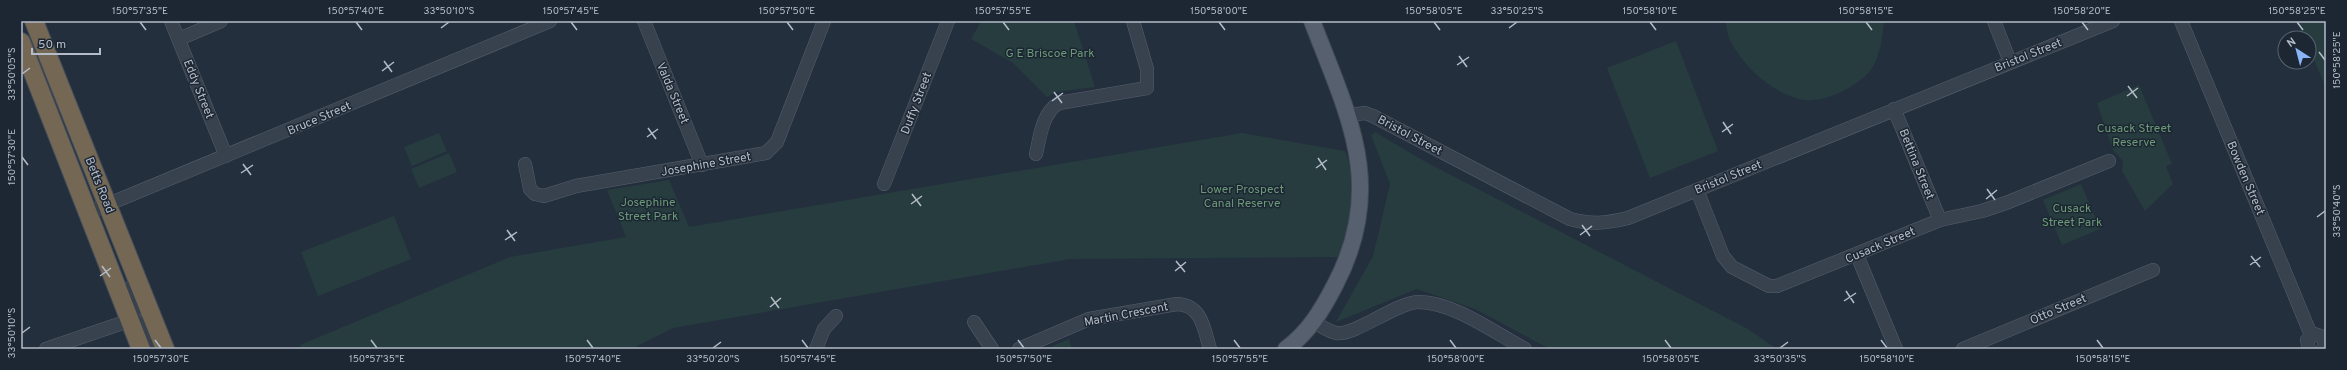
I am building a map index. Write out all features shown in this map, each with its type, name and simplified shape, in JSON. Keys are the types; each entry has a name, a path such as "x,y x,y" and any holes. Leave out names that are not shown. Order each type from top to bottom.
{"highway":[{"name":"Betts Road","path":"34,21 165,349"},
{"name":"Betts Road","path":"21,42 141,349"}],"main road":[{"path":"1301,349 1318,324 1344,268 1365,210 1370,175 1362,138 1348,116 1312,21"},
{"path":"1286,349 1318,324"}],"street":[{"name":"Eddy Street","path":"171,21 226,156"},
{"path":"178,39 221,21"},
{"name":"Bruce Street","path":"87,213 550,21"},
{"name":"Valda Street","path":"644,21 702,165"},
{"name":"Josephine Street","path":"525,164 530,189 537,194 544,196 576,186 761,154 773,148 777,142 824,21"},
{"name":"Duffy Street","path":"884,184 948,21"},
{"path":"1036,154 1045,122 1054,106 1059,103 1147,88 1147,69 1133,21"},
{"path":"1994,21 2010,62"},
{"name":"Bristol Street","path":"1348,116 1365,113 1373,116 1553,211 1582,222 1606,223 1628,218 2113,21"},
{"name":"Bowden Street","path":"2181,21 2307,345"},
{"name":"Bettina Street","path":"1894,109 1940,220"},
{"name":"Cusack Street","path":"1697,190 1723,256 1732,267 1769,286 1776,286 1857,255 1940,220 1982,211 2006,203 2109,161"},
{"path":"1857,255 1896,349"},
{"path":"129,319 137,306 129,278 130,263"},
{"name":"Otto Street","path":"1963,349 2153,270"},
{"path":"1318,324 1338,333 1417,302 1434,303 1453,311 1525,349"},
{"name":"Martin Crescent","path":"1019,349 1089,319 1177,304 1189,305 1199,316 1210,349"},
{"path":"816,349 824,329 836,316"},
{"path":"46,349 129,319 140,322 158,349"},
{"path":"974,322 992,349"},
{"path":"2307,345 2318,334 2324,343"},
{"path":"1501,336 1506,349"}],"green space":[{"name":"G E Briscoe Park","path":"981,21 1074,21 1095,87 1056,92 1047,97 1013,63 971,39"},
{"path":"1725,21 1884,21 1879,53 1870,71 1856,83 1838,94 1818,100 1808,100 1799,99 1779,91 1760,78 1744,62 1731,42"},
{"path":"2326,21 2326,88 2317,67 2317,30 2302,30 2298,22"},
{"path":"1676,41 1718,151 1650,178 1607,68"},
{"name":"Cusack Street Reserve","path":"2139,85 2172,164 2166,166 2173,184 2145,211 2122,171 2123,161 2113,150 2097,103"},
{"path":"1375,132 1424,161 1746,328 1777,349 1550,349 1475,309 1417,289 1336,322 1373,256 1390,184 1371,135"},
{"path":"439,133 447,151 412,166 404,147"},
{"name":"Lower Prospect Canal Reserve","path":"1242,133 1345,151 1352,177 1352,204 1347,231 1339,257 1070,259 673,328 631,349 302,349 300,345 510,257 626,237 607,190 669,180 689,227"},
{"path":"449,153 457,172 419,188 411,169"},
{"name":"Cusack Street Park","path":"2081,184 2100,229 2062,245 2043,200"},
{"path":"394,216 411,259 318,296 301,252"},
{"path":"1069,339 1072,349 1046,349"}],"park label":[{"name":"Josephine Street Park","path":"648,209"}]}
